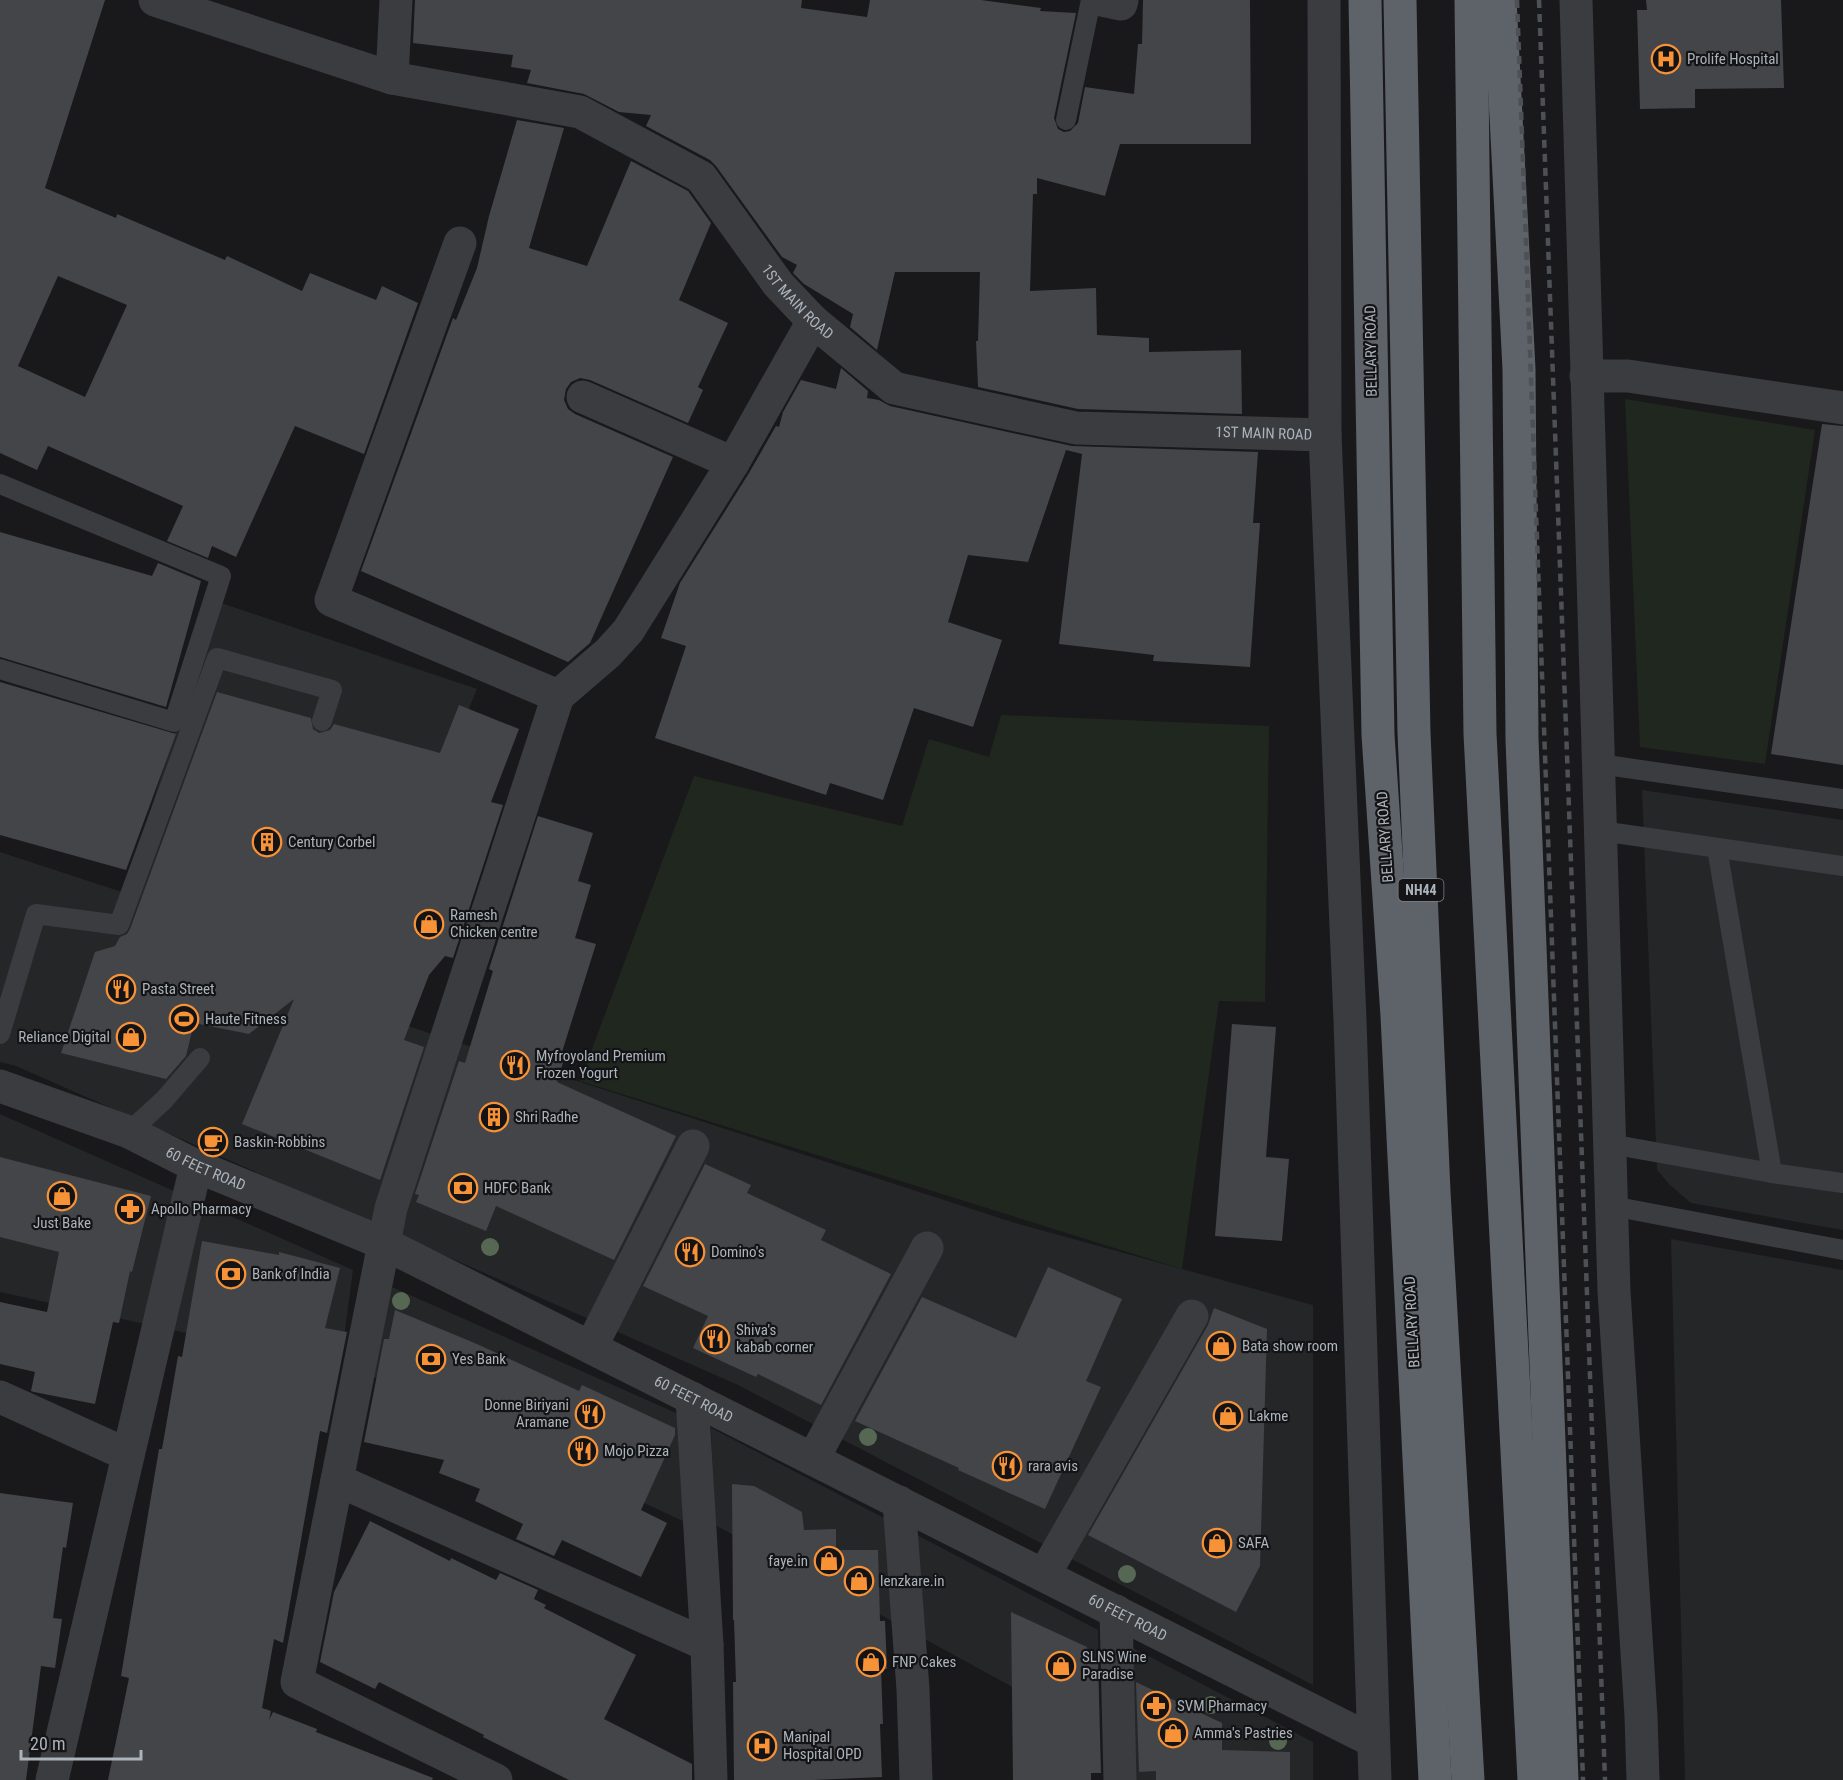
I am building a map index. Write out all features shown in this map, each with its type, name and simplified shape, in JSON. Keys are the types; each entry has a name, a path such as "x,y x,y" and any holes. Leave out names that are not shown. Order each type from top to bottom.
{"highway":[{"name":"BELLARY ROAD","path":"1365,0 1378,735 1397,1016 1435,1780"},
{"name":"BELLARY ROAD","path":"1400,0 1414,733 1434,1192 1468,1780"},
{"path":"1471,0 1480,734 1534,1780"},
{"path":"1500,0 1519,369 1522,739 1562,1780"}],"street":[{"name":"1ST MAIN ROAD","path":"155,0 392,78 580,112 701,177 778,284 813,321 894,388 1076,428 1325,435"},
{"path":"392,78 396,0"},
{"path":"1102,0 1121,4 1122,0"},
{"path":"1324,0 1325,435 1350,1032 1375,1780"},
{"path":"1576,0 1614,1292 1640,1693 1642,1780"},
{"path":"460,243 331,600 558,696"},
{"path":"496,1780 297,1682 391,1208 558,696 608,653 628,631 733,463 813,321"},
{"path":"1586,376 1628,376 1843,408"},
{"path":"583,397 733,463"},
{"name":"60 FEET ROAD","path":"0,1086 129,1132 196,1166 385,1244 1374,1741"},
{"path":"591,1347 693,1146"},
{"path":"52,1780 196,1166"},
{"path":"813,1459 927,1248"},
{"path":"1044,1575 1192,1316"},
{"path":"0,1397 128,1455"},
{"path":"692,1398 707,1645 711,1780"},
{"path":"337,1480 707,1645"},
{"path":"899,1502 913,1689 916,1780"},
{"path":"1116,1611 1120,1780"}],"lane":[{"path":"1066,120 1091,0"},
{"path":"0,484 221,576 174,722 0,669"},
{"path":"0,1034 36,914 119,925 217,658 332,690 322,721"},
{"path":"1599,764 1843,799"},
{"path":"1601,831 1843,866"},
{"path":"1717,848 1772,1173"},
{"path":"129,1132 164,1100 200,1058"},
{"path":"1610,1144 1772,1173 1843,1183"},
{"path":"1612,1206 1843,1250"}],"shaded area":[{"path":"1625,399 1815,430 1765,764 1640,747"},
{"path":"215,601 477,689 408,855 306,993 1015,1223 1313,1305 1313,1685 738,1385 16,1066 0,1062 0,852 125,893"},
{"path":"1001,715 1269,726 1265,1002 1219,1001 1182,1269 580,1081 694,776 902,826 929,739 989,757"},
{"path":"1642,790 1843,820 1843,1230 1691,1203 1657,1170"},
{"path":"0,1114 353,1270 340,1367 0,1292"},
{"path":"1671,1239 1843,1270 1843,1780 1685,1780"},
{"path":"392,1287 683,1416 687,1523 374,1377"},
{"path":"711,1428 888,1520 894,1622 715,1525"},
{"path":"917,1535 1098,1630 1100,1735 921,1637"},
{"path":"1131,1647 1313,1742 1313,1780 1134,1780"}],"building":[{"path":"0,0 105,0 45,188 116,218 117,214 225,260 227,256 302,291 310,273 376,300 382,286 418,303 364,454 295,426 236,557 212,546 208,558 167,541 183,506 48,446 37,470 0,453","holes":["58,276 127,305 85,397 18,366"]},
{"path":"415,0 802,0 801,8 867,17 870,0 981,0 1041,8 1040,11 1076,13 1054,118 1058,129 1064,132 1070,131 1078,123 1085,87 1134,94 1138,44 1142,44 1143,0 1250,0 1251,144 1120,144 1105,196 1037,178 1037,194 1033,194 1030,291 1096,288 1097,335 1149,338 1149,352 1241,350 1242,414 1078,409 978,387 976,341 978,341 980,272 895,272 877,350 850,327 853,314 804,284 793,273 797,265 782,257 716,166 710,160 646,126 651,115 619,112 584,94 527,83 531,70 511,67 513,55 413,43"},
{"path":"1646,0 1781,0 1784,88 1695,89 1695,108 1640,109 1637,10 1647,10"},
{"path":"517,120 564,128 529,248 587,266 631,161 688,191 711,223 679,300 728,323 698,387 703,390 688,423 590,380 580,378 571,382 566,389 564,400 568,409 575,414 673,457 590,643 568,662 361,571 453,318 456,320 477,268 489,216"},
{"path":"841,368 868,391 867,398 879,400 890,406 1072,446 1258,452 1253,523 1260,523 1250,667 1153,661 1154,655 1059,644 1082,454 1066,450 1028,562 968,555 948,622 1002,640 973,727 914,708 883,800 830,783 826,795 655,738 686,646 661,638 680,583 776,426 779,427 783,412 801,380 836,389"},
{"path":"1822,424 1843,426 1843,765 1771,754"},
{"path":"0,532 152,576 158,563 201,581 166,707 0,657"},
{"path":"0,682 176,734 126,870 0,835"},
{"path":"217,692 311,718 313,729 319,733 330,730 334,724 440,753 459,705 519,729 491,802 503,805 453,958 445,956 429,975 404,1040 424,1047 380,1180 242,1124 294,999 249,1034 194,1023 186,1056 166,1079 61,1053 95,952 115,946 120,937 127,934 130,929"},
{"path":"538,816 593,833 578,881 591,885 575,938 596,944 562,1052 566,1053 557,1082 676,1136 614,1260 496,1206 486,1231 416,1202 419,1195 415,1194 459,1061 465,1063 493,971 489,969"},
{"path":"1232,1024 1276,1027 1266,1157 1289,1159 1282,1241 1215,1236"},
{"path":"0,1157 151,1196 132,1272 130,1271 119,1323 113,1322 95,1404 31,1391 35,1372 0,1364 0,1302 47,1312 59,1252 0,1237"},
{"path":"705,1164 751,1185 747,1193 826,1230 821,1240 891,1274 821,1405 758,1374 756,1377 693,1348 708,1316 643,1286"},
{"path":"202,1241 279,1255 279,1252 340,1268 325,1328 347,1332 327,1433 320,1431 283,1643 274,1639 262,1708 271,1711 269,1720 273,1712 317,1729 316,1732 433,1778 432,1780 108,1780 129,1678 121,1676 159,1449 162,1449 178,1356 182,1357"},
{"path":"1048,1267 1122,1299 1086,1381 1101,1387 1045,1509 855,1421 922,1297 1016,1338"},
{"path":"1214,1308 1267,1329 1260,1566 1236,1612 1088,1535 1208,1325"},
{"path":"395,1310 477,1344 579,1391 582,1385 675,1428 675,1435 641,1510 667,1523 641,1577 562,1540 554,1556 516,1539 523,1524 475,1501 480,1489 439,1473 444,1460 364,1442 384,1339 389,1339"},
{"path":"732,1484 754,1486 802,1512 804,1530 836,1529 836,1550 878,1550 880,1621 885,1621 887,1669 881,1669 882,1777 734,1780 733,1682 736,1682"},
{"path":"0,1493 73,1503 66,1548 63,1547 53,1618 62,1619 55,1668 41,1666 26,1780 0,1780"},
{"path":"370,1521 450,1561 451,1558 496,1580 500,1573 538,1590 534,1599 546,1605 544,1608 636,1655 604,1719 692,1764 692,1780 569,1780 379,1682 375,1689 320,1662 334,1592"},
{"path":"1011,1612 1087,1647 1088,1659 1098,1664 1101,1773 1091,1773 1091,1780 1013,1780"},
{"path":"1136,1682 1222,1723 1222,1750 1290,1752 1290,1780 1156,1780 1156,1771 1139,1772"}],"railway":[{"path":"1517,0 1583,1780"},
{"path":"1539,0 1605,1780"}],"place":[{"name":"Prolife Hospital","path":"1666,59"},
{"name":"Century Corbel","path":"267,842"},
{"name":"Ramesh Chicken centre","path":"429,924"},
{"name":"Pasta Street","path":"121,989"},
{"name":"Haute Fitness","path":"184,1019"},
{"name":"Reliance Digital","path":"131,1037"},
{"name":"Myfroyoland Premium Frozen Yogurt","path":"515,1065"},
{"name":"Shri Radhe","path":"494,1117"},
{"name":"Baskin-Robbins","path":"213,1142"},
{"name":"HDFC Bank","path":"463,1188"},
{"name":"Just Bake","path":"62,1196"},
{"name":"Apollo Pharmacy","path":"130,1209"},
{"name":"Domino's","path":"690,1252"},
{"name":"Bank of India","path":"231,1274"},
{"name":"Shiva's kabab corner","path":"715,1339"},
{"name":"Bata show room","path":"1221,1346"},
{"name":"Yes Bank","path":"431,1359"},
{"name":"Donne Biriyani Aramane","path":"590,1414"},
{"name":"Lakme","path":"1228,1416"},
{"name":"Mojo Pizza","path":"583,1451"},
{"name":"rara avis","path":"1007,1466"},
{"name":"SAFA","path":"1217,1543"},
{"name":"faye.in","path":"829,1561"},
{"name":"lenzkare.in","path":"859,1581"},
{"name":"FNP Cakes","path":"871,1662"},
{"name":"SLNS Wine Paradise","path":"1061,1666"},
{"name":"SVM Pharmacy","path":"1156,1706"},
{"name":"Amma's Pastries","path":"1173,1733"},
{"name":"Manipal Hospital OPD","path":"762,1746"}]}
